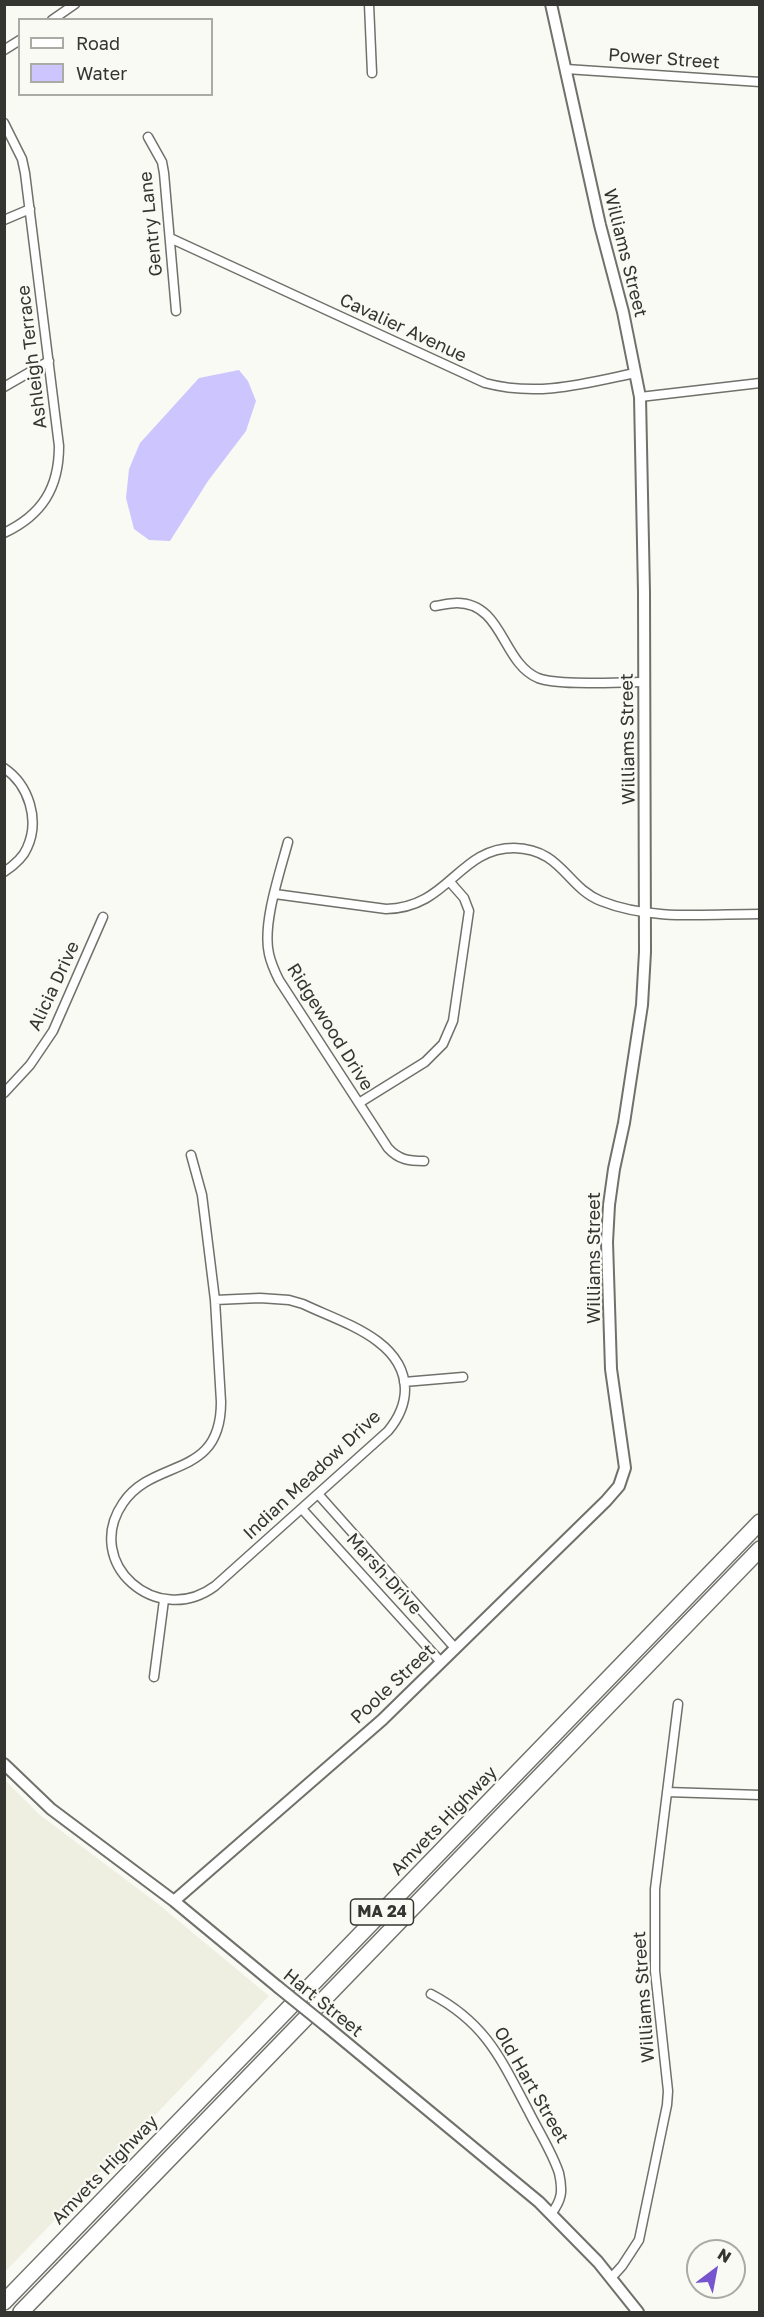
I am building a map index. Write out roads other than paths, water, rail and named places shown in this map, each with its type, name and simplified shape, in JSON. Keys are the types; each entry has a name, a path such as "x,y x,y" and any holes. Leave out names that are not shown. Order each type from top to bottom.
{"highway":[{"name":"Amvets Highway","path":"4,2302 759,1522"},
{"name":"Amvets Highway","path":"21,2313 759,1549"}],"street":[{"path":"55,18 75,4"},
{"path":"369,4 372,73"},
{"name":"Williams Street","path":"551,4 600,225 621,302 640,398 646,914 642,1005 624,1123 613,1175 608,1224 611,1369 625,1454 622,1479"},
{"path":"4,50 18,41"},
{"name":"Power Street","path":"566,69 759,82"},
{"name":"Ashleigh Terrace","path":"4,123 22,159 59,446 57,473 39,509 29,519 4,533"},
{"name":"Gentry Lane","path":"148,137 162,162 176,311"},
{"path":"4,220 30,209"},
{"name":"Cavalier Avenue","path":"170,238 485,383 515,390 551,390 635,373"},
{"path":"4,387 49,361"},
{"path":"640,398 759,383"},
{"path":"435,606 457,603 478,609 495,624 514,658 537,677 554,681 644,682"},
{"path":"4,768 27,792 31,821 27,849 22,857 4,872"},
{"name":"Ridgewood Drive","path":"288,842 267,938 273,966 279,980 392,1153 407,1161 424,1161"},
{"path":"275,894 386,909 402,909 416,905 432,896 470,863 488,852 507,848 526,849 552,860 583,889 599,900 646,914 759,914"},
{"path":"359,1103 425,1062 435,1053 449,1033 456,1012 469,911 464,898 450,882"},
{"name":"Alicia Drive","path":"4,1093 30,1065 53,1031 103,917"},
{"path":"154,1677 164,1600 141,1591 123,1574 113,1551 113,1526 123,1503 135,1490 194,1460 208,1446 221,1418 215,1300 202,1195 191,1155"},
{"path":"215,1300 281,1299 303,1304 383,1344 396,1358 404,1382 463,1377"},
{"name":"Indian Meadow Drive","path":"164,1600 188,1599 210,1590 302,1509 392,1426 404,1402 404,1382"},
{"name":"Poole Street","path":"174,1901 382,1720 606,1501 622,1479"},
{"name":"Marsh Drive","path":"318,1494 455,1648"},
{"name":"Marsh Drive","path":"302,1509 441,1662"},
{"name":"Williams Street","path":"612,2277 639,2240 667,2105 668,2091 655,1956 656,1872 678,1704"},
{"name":"Hart Street","path":"4,1764 51,1809 174,1901 551,2214 612,2277 638,2313"},
{"path":"667,1792 759,1796"},
{"name":"Old Hart Street","path":"431,1994 448,2003 476,2025 508,2071 559,2173 561,2200 551,2214"}],"water":[{"path":"239,370 248,381 256,401 246,431 208,481 170,541 149,540 134,529 126,498 129,469 140,443 199,378"}]}
